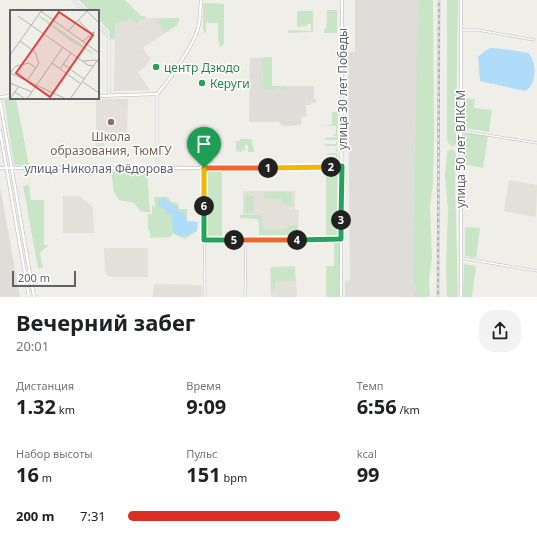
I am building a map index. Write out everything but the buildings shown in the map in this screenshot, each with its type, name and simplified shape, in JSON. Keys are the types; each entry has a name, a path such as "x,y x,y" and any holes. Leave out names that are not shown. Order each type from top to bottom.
{"street":[{"path":"73,0 83,10"},
{"path":"157,168 157,94 195,36 200,22 200,0"},
{"name":"улица 30 лет Победы","path":"341,297 342,0"},
{"name":"улица 50 лет ВЛКСМ","path":"461,0 461,297"},
{"path":"99,26 109,36 109,96"},
{"path":"461,30 478,30 534,40"},
{"path":"99,96 157,94"},
{"path":"0,97 10,96"},
{"path":"0,101 34,297"},
{"path":"0,131 29,297"},
{"path":"460,131 537,143"},
{"name":"улица Николая Фёдорова","path":"0,168 285,168 342,166"},
{"path":"204,168 205,297"},
{"path":"204,240 341,239"},
{"path":"245,297 246,240"},
{"path":"461,258 536,270"}],"shaded area":[{"path":"355,0 419,0 420,297 345,297 345,281 350,280 348,52 355,52"},
{"path":"132,18 136,25 146,18 180,18 177,25 143,48 151,58 145,67 138,72 150,90 114,91 115,24"},
{"path":"272,57 272,86 314,86 314,99 316,100 316,103 306,105 306,117 302,117 301,125 283,126 279,122 249,122 250,58"},
{"path":"96,99 128,99 127,132 124,135 104,135 104,146 95,147 95,135 97,135"},
{"path":"509,180 537,185 536,217 504,211"},
{"path":"0,186 20,297 0,297"},
{"path":"243,191 295,191 295,210 299,210 298,230 261,230 261,217 243,216"},
{"path":"63,196 79,196 93,207 94,233 63,233"},
{"path":"104,248 148,248 148,277 110,277 105,272"},
{"path":"295,266 297,297 271,297 270,267"},
{"path":"154,284 202,285 202,297 153,297"}],"green space":[{"path":"79,0 125,0 141,16 145,16 146,18 136,24 132,18 115,24 115,39 110,39 110,32 99,20 99,10 89,10"},
{"path":"419,0 433,0 434,135 433,185 430,206 432,257 429,281 430,297 414,297 417,284 413,283 414,174"},
{"path":"447,0 458,0 456,144 453,147 447,140"},
{"path":"205,3 224,4 224,44 220,47 218,38 218,23 206,23 206,34 203,29 203,5"},
{"path":"327,10 337,10 337,33 324,33 324,29 326,29"},
{"path":"299,11 313,11 313,32 288,33 288,30 311,31 311,24 297,27 297,13"},
{"path":"180,18 177,25 165,33 156,19"},
{"path":"272,57 272,86 287,86 286,90 281,90 278,88 262,88 260,83 263,82 262,58"},
{"path":"464,98 475,99 474,108 492,110 489,132 465,128 463,125"},
{"path":"4,99 16,99 29,165 14,165"},
{"path":"332,112 338,112 337,157 336,161 336,155 326,154 337,153 335,148 337,148 337,146 325,146 325,144 336,144 337,140 325,140 325,138 337,137 334,136 334,134 336,134 336,126 317,125 332,125"},
{"path":"465,133 488,136 483,168 463,164 463,135"},
{"path":"199,136 213,137 213,163 198,163"},
{"path":"240,139 252,139 254,152 248,152 248,145 245,145 245,150 242,150 242,152 236,151 236,142 234,141 240,141"},
{"path":"453,149 456,153 455,183 458,297 447,297 446,267 448,209 445,176 447,151"},
{"path":"111,171 147,172 150,212 141,211 134,203 119,200 114,192"},
{"path":"326,171 339,171 339,237 326,237"},
{"path":"206,172 222,172 222,239 206,239"},
{"path":"29,185 31,200 44,200 44,245 49,245 40,253 43,268 38,268 23,186"},
{"path":"264,192 292,192 292,206 283,204 282,199 265,199"},
{"path":"246,195 254,196 254,213 245,213"},
{"path":"154,197 168,197 171,202 178,203 179,209 187,209 187,221 198,222 197,231 185,239 173,234 170,237 150,238 150,231 148,231 148,214 152,214 152,206 155,206"},
{"path":"240,215 262,215 263,230 287,229 291,225 298,225 298,235 259,235 259,223 257,219 240,218"},
{"path":"465,227 480,228 476,258 465,256"},
{"path":"334,241 340,242 339,297 326,297 326,266 334,266"},
{"path":"464,264 476,266 472,297 463,297"},
{"path":"295,267 295,281 275,281 275,290 271,290 271,268"}],"water":[{"path":"491,48 528,53 531,56 534,67 534,79 529,88 525,91 480,81 478,57"},
{"path":"164,198 170,204 176,205 178,211 184,212 187,221 197,222 197,230 186,236 174,233 172,216 166,213 165,209 160,207 158,204 159,200"}],"railway":[{"path":"438,297 439,0"}],"place":[{"name":"центр Дзюдо","path":"156,67"},
{"name":"Керуги","path":"202,83"},
{"name":"Школа образования, ТюмГУ","path":"111,122"}],"route":[{"path":"342,166 341,239 204,240 204,168 293,168 342,166"}]}
